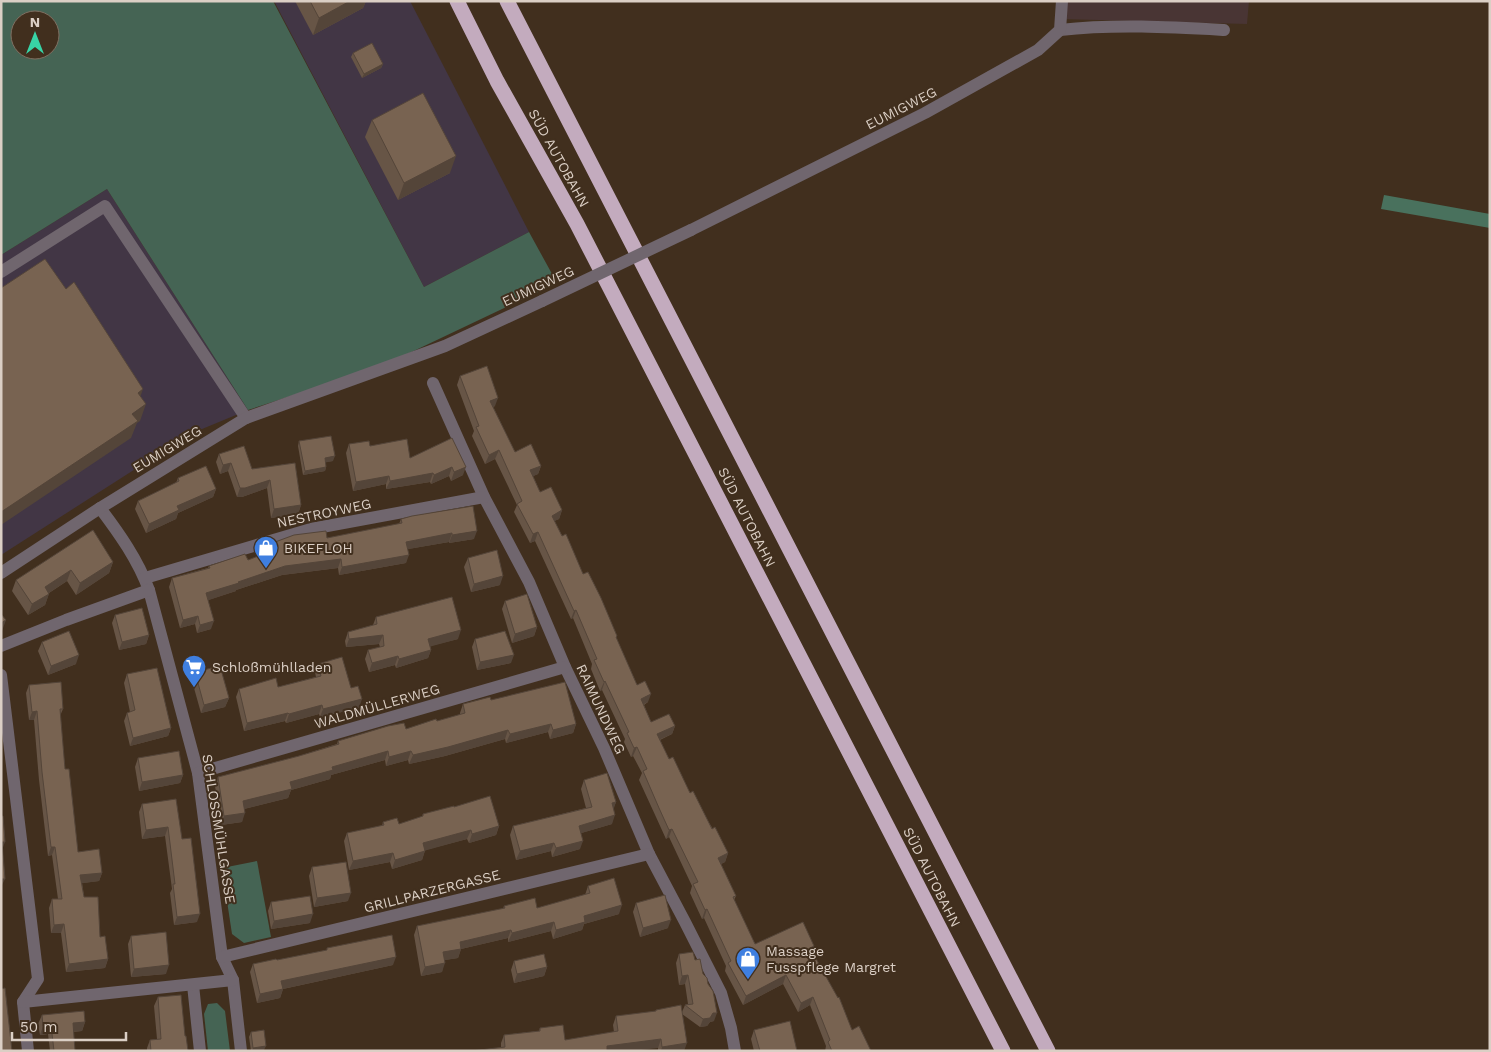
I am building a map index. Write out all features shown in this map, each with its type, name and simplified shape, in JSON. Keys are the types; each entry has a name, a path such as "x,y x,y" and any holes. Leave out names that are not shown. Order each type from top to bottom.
{"highway":[{"name":"SÜD AUTOBAHN","path":"457,1 497,81 577,224 1004,1051"},
{"name":"SÜD AUTOBAHN","path":"507,1 1048,1051"}],"street":[{"path":"1062,1 1060,30 1086,27 1146,26 1224,30"},
{"name":"EUMIGWEG","path":"1,574 100,508 246,418 445,346 691,230 925,113 1038,50 1060,30"},
{"path":"1,272 105,206 246,418"},
{"name":"RAIMUNDWEG","path":"433,383 484,497 529,582 565,667 604,748 648,854 721,993 735,1051"},
{"name":"NESTROYWEG","path":"1,646 147,584 310,529 484,497"},
{"name":"SCHLOSSMÜHLGASSE","path":"100,508 120,536 147,584 198,773 222,957 233,980 241,1051"},
{"name":"WALDMÜLLERWEG","path":"198,773 565,667"},
{"path":"1,675 38,979 23,1002 28,1051"},
{"name":"GRILLPARZERGASSE","path":"222,957 648,854"},
{"path":"23,1002 233,980"},
{"path":"193,985 200,1051"}],"shaded area":[{"path":"274,1 410,1 529,232 424,287"},
{"path":"1062,1 1249,1 1247,24 1061,19"},
{"path":"107,189 248,410 190,434 1,555 1,255"}],"green space":[{"path":"1,1 273,1 424,287 529,232 557,283 380,367 248,410 107,189 1,255"},
{"path":"1384,195 1490,214 1490,228 1381,209"},
{"path":"257,861 271,937 244,943 232,934 222,868"},
{"path":"217,1003 225,1011 230,1051 208,1051 204,1014 208,1004"}],"building":[{"path":"310,1 350,1 319,18"},
{"path":"372,43 383,64 364,74 353,53"},
{"path":"423,93 456,156 404,183 372,120"},
{"path":"45,259 66,289 74,282 143,389 138,393 146,404 132,414 138,421 1,512 1,288"},
{"path":"487,366 498,398 490,401 515,452 531,444 541,466 530,470 540,492 551,487 562,510 552,516 562,536 566,534 583,574 588,572 601,598 637,685 645,681 651,694 641,699 651,722 669,714 675,726 657,734 669,759 673,757 690,793 693,791 712,829 715,827 728,853 718,858 736,896 733,897 755,944 803,922 814,946 810,948 839,997 852,1030 859,1026 871,1051 832,1051 828,1042 830,1040 813,997 801,1003 786,975 746,996 728,963 731,961 693,884 698,882 672,829 669,830 659,808 643,771 647,769 637,747 634,748 627,733 629,732 594,660 597,659 576,610 574,611 538,532 533,534 517,504 522,501 499,450 489,455 476,427 479,426 460,376"},
{"path":"331,436 335,456 325,458 326,467 305,471 299,441"},
{"path":"452,438 466,467 454,472 452,467 434,475 433,473 390,481 389,476 356,482 349,444 369,441 370,446 407,439 410,458"},
{"path":"244,446 252,469 295,463 301,505 274,509 270,480 240,488 231,463 223,465 219,454"},
{"path":"206,466 216,489 177,506 179,510 149,524 138,501 179,481 178,478"},
{"path":"473,506 477,531 452,535 452,533 406,542 409,555 342,567 341,559 285,566 206,593 214,621 200,625 198,616 183,620 172,578 210,568 209,566 245,554 248,560 261,555 259,548 294,535 326,531 327,538 402,523 401,519 412,516"},
{"path":"93,530 113,562 80,583 71,570 45,587 49,594 32,604 16,580"},
{"path":"497,550 503,576 474,584 468,558"},
{"path":"527,594 537,627 515,634 505,601"},
{"path":"452,597 461,630 428,639 431,650 399,659 398,656 372,663 368,650 384,646 383,635 349,639 348,632 377,624 376,617"},
{"path":"142,608 149,635 122,642 115,615"},
{"path":"1,614 6,620 1,623"},
{"path":"69,631 79,655 51,666 42,642"},
{"path":"505,631 514,655 480,662 475,639"},
{"path":"342,657 351,688 358,686 362,699 323,709 322,705 247,723 239,689 276,678 278,687 321,676 318,664"},
{"path":"220,666 229,698 204,705 195,672"},
{"path":"157,668 171,728 133,738 127,713 135,710 127,674"},
{"path":"61,682 63,709 60,709 65,769 69,769 78,852 99,849 102,873 80,875 84,897 98,897 100,937 105,936 108,959 69,964 64,924 54,925 52,899 62,899 55,847 51,847 37,711 32,712 29,685"},
{"path":"565,682 576,724 553,730 551,724 510,734 508,730 413,755 411,751 389,757 388,751 332,767 333,770 290,782 292,789 243,801 245,813 224,816 218,777 339,744 338,741 388,726 404,723 406,729 436,719 437,721 465,713 463,704 490,697 491,700"},
{"path":"179,751 183,775 142,782 138,758"},
{"path":"607,773 616,802 612,803 615,815 579,826 583,841 556,848 554,843 520,851 513,826 592,807 584,780"},
{"path":"490,796 499,826 472,834 471,830 423,843 425,851 395,860 393,853 353,861 347,833 384,825 383,822 397,818 399,824 423,816 423,814"},
{"path":"176,799 182,839 191,838 200,914 177,917 168,827 146,830 142,804"},
{"path":"1,816 3,816 5,842 2,842 5,879 1,879"},
{"path":"346,862 351,893 317,898 312,867"},
{"path":"614,878 622,905 584,916 585,922 556,930 554,922 512,933 511,930 460,942 461,949 443,952 445,963 425,967 417,926 505,908 504,906 535,898 537,908 590,893 588,886"},
{"path":"665,895 671,920 643,928 636,903"},
{"path":"310,896 313,914 274,921 271,902"},
{"path":"166,932 169,965 134,969 131,936"},
{"path":"392,935 396,957 281,981 283,989 260,994 253,964"},
{"path":"693,952 695,960 700,959 703,974 713,991 717,1013 713,1013 710,1018 703,1019 685,1005 693,1004 688,975 682,976 679,954"},
{"path":"544,954 547,967 517,974 514,961"},
{"path":"5,988 12,1051 1,1051 1,989"},
{"path":"181,995 188,1051 151,1051 150,1040 161,1039 158,997"},
{"path":"681,1005 687,1043 662,1047 661,1039 607,1046 607,1051 471,1051 505,1047 504,1035 540,1031 540,1028 563,1025 565,1040 618,1031 616,1016 656,1011"},
{"path":"84,1011 85,1022 73,1023 75,1051 54,1051 51,1025 43,1026 42,1015"},
{"path":"790,1021 797,1051 760,1051 754,1030"},
{"path":"264,1030 266,1046 253,1048 251,1032"}],"place":[{"name":"BIKEFLOH","path":"266,569"},
{"name":"Schloßmühlladen","path":"194,688"},
{"name":"Massage Fusspflege Margret","path":"748,980"}]}
